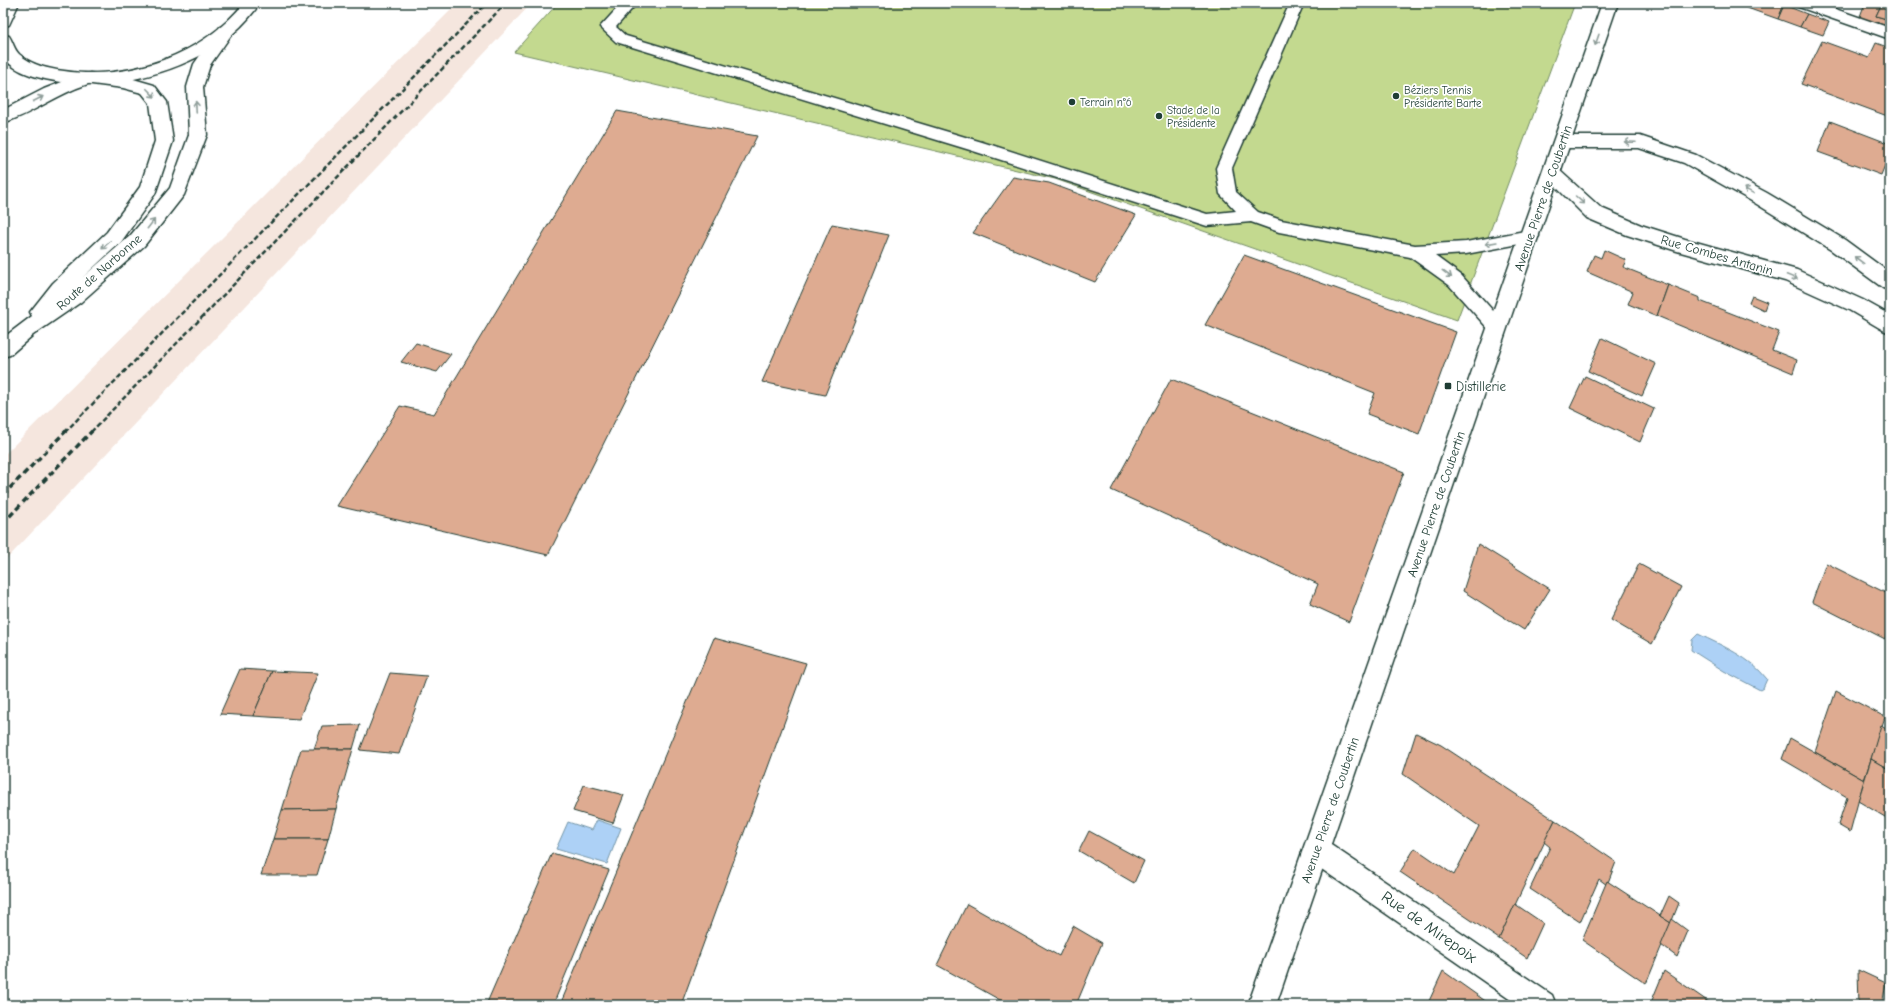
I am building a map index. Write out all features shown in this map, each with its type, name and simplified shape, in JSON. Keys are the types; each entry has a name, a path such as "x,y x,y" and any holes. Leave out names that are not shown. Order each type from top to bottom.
{"main road":[{"path":"3,21 6,11 11,3"},
{"path":"3,40 8,52 21,64 49,75 87,79 127,75 168,63 200,49 226,31 243,16 252,3"},
{"name":"Avenue Pierre de Coubertin","path":"1262,1005 1610,3"},
{"path":"1802,3 1890,34"},
{"name":"Route de Narbonne","path":"3,349 26,330 74,297 137,242 178,190 198,135 195,87 202,64 226,31"},
{"path":"3,117 50,93 87,79"},
{"name":"Route de Narbonne","path":"26,330 60,288 114,237 149,189 164,141 158,102 148,89 123,82 87,79"},
{"path":"1562,142 1640,142 1690,159 1761,198 1838,245 1890,283"},
{"name":"Rue Combes Antanin","path":"1552,173 1594,213 1634,230 1676,244 1790,275 1856,305 1890,325"},
{"name":"Rue de Mirepoix","path":"1316,850 1542,1005"}],"lane":[{"path":"630,3 607,27 621,39 976,146 1207,220 1252,216"},
{"path":"1297,3 1224,168 1228,194 1252,216 1279,226 1416,251 1466,248 1530,236"},
{"path":"1416,251 1454,280 1498,327"}],"shaded area":[{"path":"458,3 532,3 3,563 3,456"}],"green space":[{"name":"Stade de la Présidente","path":"558,3 1575,3 1457,320 1055,179 514,52"}],"water":[{"path":"1698,634 1736,653 1753,664 1767,679 1763,688 1760,690 1724,671 1691,650 1692,640"},
{"path":"597,820 621,828 607,864 556,849 568,822 592,830"}],"building":[{"path":"1733,3 1778,3 1784,5 1778,19"},
{"path":"1865,3 1882,3 1876,16 1890,20 1890,30 1859,19"},
{"path":"1882,3 1890,3 1890,20 1876,16"},
{"path":"1784,5 1807,14 1800,27 1778,19"},
{"path":"1807,14 1829,22 1823,35 1800,27"},
{"path":"1822,41 1869,58 1876,43 1890,48 1890,117 1801,84"},
{"path":"617,111 757,136 548,555 337,506 400,406 434,414"},
{"path":"1830,121 1890,144 1890,153 1881,175 1818,152"},
{"path":"1013,177 1049,183 1136,215 1095,282 973,233"},
{"path":"832,224 889,235 825,395 762,382"},
{"path":"1604,250 1626,260 1623,267 1668,285 1657,316 1628,304 1633,292 1587,272 1594,255 1601,258"},
{"path":"1244,255 1456,332 1419,434 1367,414 1375,393 1205,325"},
{"path":"1668,285 1700,298 1700,301 1779,332 1772,350 1797,360 1793,373 1657,316"},
{"path":"1752,296 1767,302 1764,310 1749,303"},
{"path":"1602,338 1656,364 1642,396 1588,371"},
{"path":"416,343 451,354 437,372 401,362"},
{"path":"1585,376 1654,409 1640,442 1570,408"},
{"path":"1171,379 1404,472 1349,622 1310,604 1318,584 1111,490"},
{"path":"1478,544 1550,589 1524,630 1463,591"},
{"path":"1826,563 1890,595 1890,621 1885,639 1812,602"},
{"path":"1639,564 1681,587 1652,644 1611,620"},
{"path":"1890,575 1890,588 1884,585"},
{"path":"714,638 806,663 681,1005 560,1005"},
{"path":"240,669 272,671 253,716 220,714"},
{"path":"272,671 318,673 299,719 253,716"},
{"path":"390,673 427,676 399,754 360,750"},
{"path":"1836,691 1885,717 1864,780 1815,752"},
{"path":"360,725 353,749 314,749 322,726"},
{"path":"1881,725 1890,730 1890,770 1871,759"},
{"path":"1416,733 1441,745 1555,820 1499,939 1400,872 1415,848 1454,875 1479,826 1403,774"},
{"path":"1790,738 1864,780 1850,832 1838,825 1847,797 1782,759"},
{"path":"301,749 353,749 336,809 282,810"},
{"path":"1871,759 1890,770 1890,820 1858,801"},
{"path":"584,785 624,795 613,823 573,811"},
{"path":"336,809 328,839 273,839 282,810"},
{"path":"1555,820 1616,862 1607,885 1599,879 1580,922 1530,889 1550,847 1544,842"},
{"path":"1089,831 1144,861 1134,883 1079,851"},
{"path":"273,839 328,839 317,875 261,875"},
{"path":"552,853 609,870 553,1005 486,1005"},
{"path":"1607,881 1671,923 1646,984 1582,940"},
{"path":"1669,896 1679,903 1671,923 1660,916"},
{"path":"967,904 1059,956 1073,926 1102,943 1076,1005 1009,1005 937,965"},
{"path":"1515,904 1543,923 1527,958 1499,939"},
{"path":"1672,919 1688,931 1677,957 1661,945"},
{"path":"1858,970 1886,983 1882,1005 1859,1005"},
{"path":"1443,971 1491,1005 1435,1005 1429,1001"},
{"path":"1664,971 1713,1005 1650,1005"},
{"path":"1811,998 1823,1005 1808,1005"}],"railway":[{"path":"65,432 487,3"},
{"path":"91,432 506,3"},
{"path":"3,495 66,431"},
{"path":"3,523 92,431"}],"place":[{"name":"Béziers Tennis Présidente Barte","path":"1396,96"},
{"name":"Terrain n°6","path":"1072,102"},
{"name":"Stade de la Présidente","path":"1159,116"},
{"name":"Distillerie","path":"1448,386"}]}
